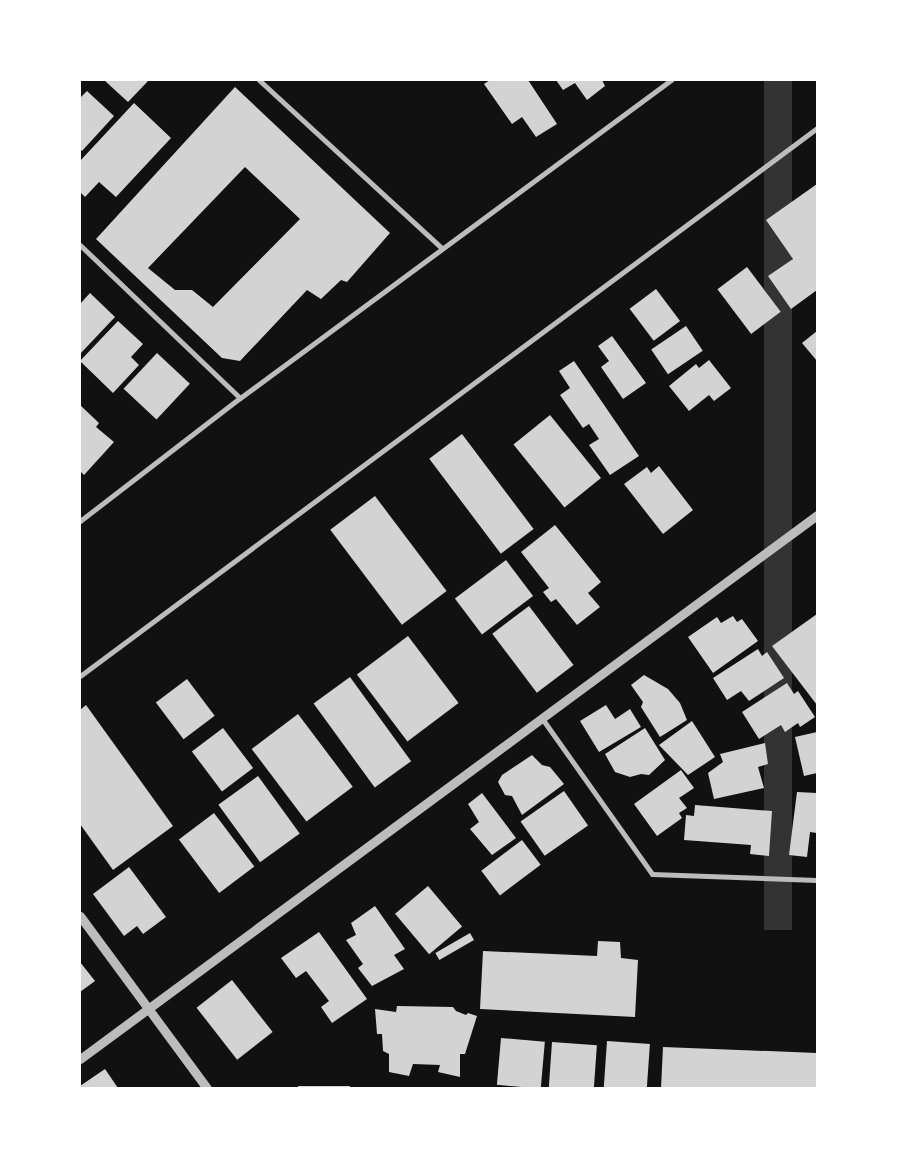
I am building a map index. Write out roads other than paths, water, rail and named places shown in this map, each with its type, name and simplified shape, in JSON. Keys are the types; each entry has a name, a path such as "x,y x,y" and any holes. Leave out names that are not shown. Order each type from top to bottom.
{"street":[{"path":"259,80 442,248"},
{"path":"80,521 240,398 671,80"},
{"path":"80,676 817,128"},
{"path":"80,245 240,398"},
{"path":"80,1059 817,515"},
{"path":"541,717 652,874 817,880"},
{"path":"80,916 206,1088"}]}
